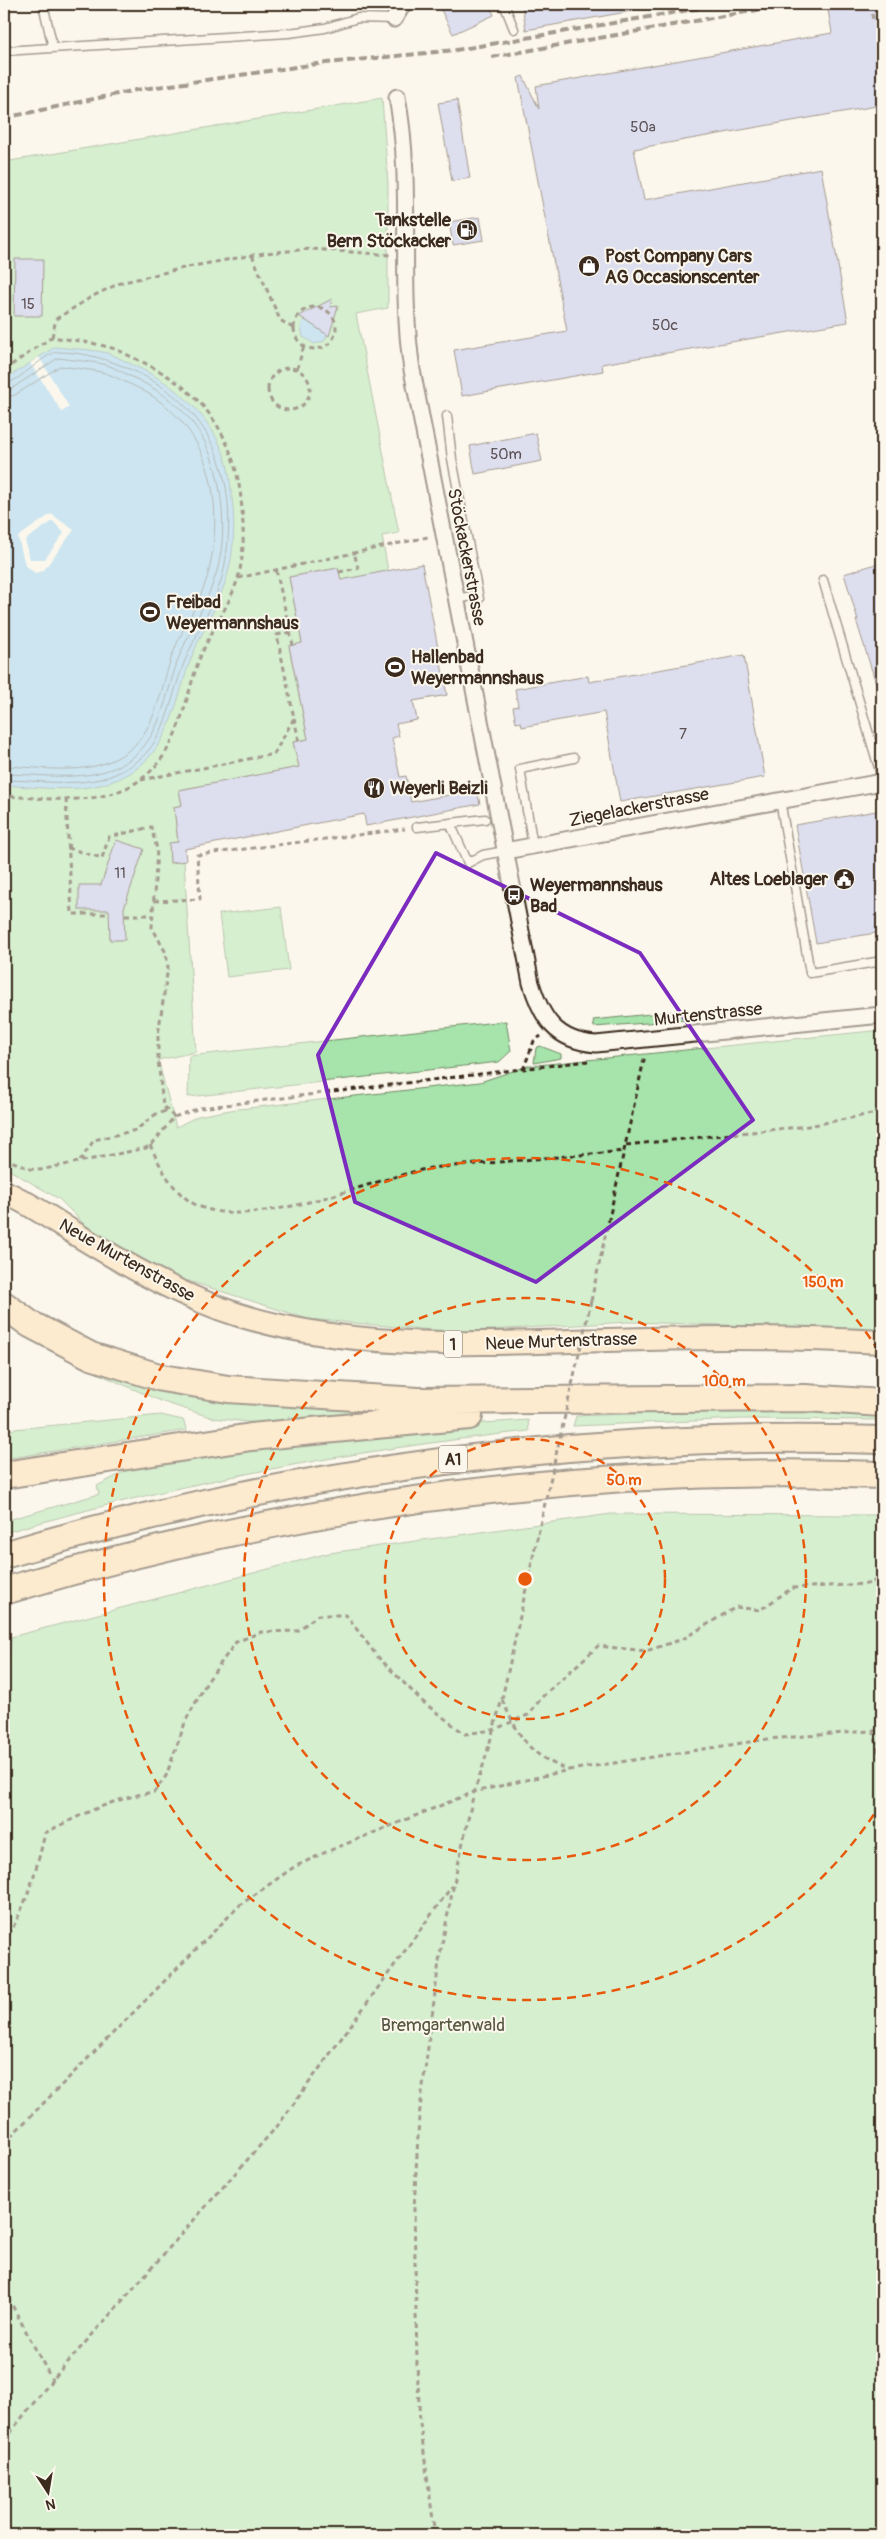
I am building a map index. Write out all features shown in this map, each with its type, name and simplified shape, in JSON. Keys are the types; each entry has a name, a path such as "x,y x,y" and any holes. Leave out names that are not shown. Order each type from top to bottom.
{"highway":[{"path":"4,1305 51,1336 91,1356 162,1378 201,1385 306,1395 409,1400 796,1398 882,1403"},
{"path":"4,1475 145,1452 297,1432 671,1400"},
{"name":"A1","path":"4,1555 96,1529 196,1504 330,1478 436,1461 550,1449 652,1442 788,1439 882,1440"},
{"name":"A1","path":"4,1592 104,1563 252,1527 441,1496 593,1480 695,1474 882,1475"}],"main road":[{"name":"Neue Murtenstrasse","path":"4,1192 136,1270 189,1296 244,1316 317,1334 384,1342 442,1344 711,1338 882,1342"}],"street":[{"path":"394,19 403,4"},
{"name":"Stöckackerstrasse","path":"397,97 406,166 405,326 412,370 531,984 546,1018"},
{"name":"Ziegelackerstrasse","path":"505,851 882,780"},
{"name":"Murtenstrasse","path":"546,1018 558,1032 576,1041 596,1044 882,1015"}],"lane":[{"path":"43,4 53,48"},
{"path":"504,4 514,28"},
{"path":"4,51 289,33 325,28 358,18 394,19"},
{"path":"447,416 452,459 478,597 456,599"},
{"name":"Ziegelackerstrasse","path":"822,580 882,780"},
{"path":"533,846 520,769 574,758"},
{"path":"780,800 810,973 882,961"},
{"path":"417,827 485,819"},
{"path":"450,823 468,863 484,855 505,851"}],"path":[{"path":"872,14 873,19"},
{"path":"4,370 52,337 56,319 92,296 120,284 252,255 311,249 392,255"},
{"path":"252,255 280,320 293,328"},
{"path":"309,308 323,308 333,317 336,331 330,343 318,349 304,346 295,336 293,328 298,315 309,308"},
{"path":"52,337 109,347 162,371 189,391 208,412 226,438 241,489 243,548 238,578 227,606 202,653 177,731 169,748 140,780"},
{"path":"297,369 304,346"},
{"path":"290,368 297,369 307,378 310,392 307,400 296,409 282,409 276,406 268,394 269,381 277,371 290,368"},
{"path":"238,578 444,534"},
{"path":"339,572 358,568 354,552"},
{"path":"276,569 293,646"},
{"path":"290,632 277,635 299,741"},
{"path":"4,796 83,800 109,794 140,780 274,754 294,718"},
{"path":"66,799 72,914 110,914"},
{"path":"68,848 102,858 109,837 151,827 157,849 152,927 166,953 168,967 158,1035 161,1099 166,1111 174,1117"},
{"path":"154,900 200,899 197,855 417,827"},
{"path":"125,915 152,915"},
{"path":"435,2535 420,2423 414,2208 418,2116 440,1954 474,1792 502,1699 625,1151 648,1039"},
{"path":"523,1070 534,1041"},
{"path":"4,1158 35,1170 140,1150 150,1145 174,1117 200,1108 225,1103 586,1062 616,1042"},
{"path":"80,1161 94,1140 136,1130 156,1114 166,1111"},
{"path":"626,1145 808,1126 882,1112"},
{"path":"150,1145 162,1170 176,1190 196,1205 230,1212 254,1212 324,1200 402,1174 431,1168 625,1151"},
{"path":"4,1943 19,1918 37,1869 45,1834 86,1811 133,1795 154,1792 166,1776 186,1720 207,1682 236,1642 262,1632 297,1631 318,1615 346,1615 377,1656 423,1702 465,1734 493,1730 528,1715 543,1696 598,1646 646,1651 683,1639 736,1607 760,1610 792,1588 867,1584 882,1578"},
{"path":"502,1699 523,1742 531,1751 546,1761 568,1770"},
{"path":"873,1730 882,1764"},
{"path":"4,2143 240,1905 267,1884 294,1867 326,1852 474,1792 568,1770 768,1739 882,1730"},
{"path":"4,2440 52,2380 279,2124 454,1883"},
{"path":"4,2290 52,2380"}],"highlighted area":[{"path":"436,853 640,953 753,1120 536,1282 355,1202 318,1055"}],"green space":[{"path":"382,98 388,183 388,308 356,314 399,533 382,536 388,571 447,695 413,701 417,720 340,580 338,568 289,577 302,644 289,647 308,739 293,742 299,767 179,790 182,805 174,807 178,842 170,843 170,863 184,861 196,1052 158,1060 176,1127 198,1116 230,1110 480,1082 528,1066 882,1030 882,1330 629,1322 455,1332 308,1319 173,1276 90,1230 59,1199 4,1167 4,162"},
{"path":"281,907 289,970 227,977 219,914"},
{"path":"670,1012 686,1014 699,1019 594,1027 593,1020"},
{"path":"506,1021 511,1051 499,1062 188,1097 189,1056"},
{"path":"540,1046 561,1054 561,1058 534,1063 536,1048"},
{"path":"4,1316 54,1348 369,1409 369,1411 291,1419 289,1415 288,1419 256,1423 213,1418 163,1402 83,1367 11,1328 4,1321"},
{"path":"741,1409 882,1414 882,1420 742,1419 573,1426 576,1416"},
{"path":"161,1415 183,1420 187,1430 4,1459 4,1430"},
{"path":"528,1420 529,1431 396,1448 264,1470 134,1499 4,1533 4,1521 99,1494 97,1486 151,1458 469,1424"},
{"name":"Bremgartenwald","path":"611,1514 882,1515 882,2535 4,2535 4,1705 11,1637 329,1553"}],"water":[{"path":"305,317 331,329 324,341 315,344 303,337 301,326"},
{"path":"55,347 110,354 150,373 178,392 191,404 212,430 226,461 230,479 234,522 232,553 225,584 192,656 165,734 156,748 133,771 119,779 87,787 37,788 4,785 4,380"}],"pier":[{"path":"39,357 69,407 62,412 30,363"},
{"path":"51,514 74,530 43,571 35,573 25,565 18,537","holes":["53,521 64,533 45,559 30,559 25,540"]}],"building":[{"path":"449,4 489,4 494,15 453,34 440,8"},
{"path":"522,4 631,4 632,11 526,30"},
{"path":"827,4 882,4 882,105 634,149 644,200 821,168 848,322 602,364 603,371 462,396 454,350 567,331 518,78 523,76 539,109 536,86 832,33"},
{"path":"457,100 470,178 452,181 438,103"},
{"path":"480,217 484,240 453,245 449,222"},
{"path":"15,259 43,259 42,316 14,316"},
{"path":"332,299 330,307 338,306 329,336 299,316"},
{"path":"536,433 542,461 475,474 470,446"},
{"path":"882,562 882,689 878,690 844,574"},
{"path":"422,564 447,695 413,701 417,720 396,724 399,736 392,738 400,777 406,776 411,802 477,790 480,804 366,826 364,814 185,849 186,861 170,863 169,843 178,842 174,807 182,805 179,790 299,767 293,742 308,739 289,646 302,643 289,577 338,568 341,580"},
{"path":"744,655 765,777 620,802 604,712 522,727 521,722 516,723 513,707 518,706 515,689 588,676 589,682"},
{"name":"Altes Loeblager","path":"882,810 882,932 816,943 795,825"},
{"path":"116,840 144,849 124,908 125,940 110,940 109,910 79,910 79,885 101,885"}],"railway":[{"path":"4,118 136,90 317,64 456,50 724,4"},
{"path":"492,57 791,4"}],"place":[{"name":"Tankstelle Bern Stöckacker","path":"467,230"},
{"name":"Post Company Cars AG Occasionscenter","path":"589,266"},
{"name":"Freibad Weyermannshaus","path":"150,612"},
{"name":"Hallenbad Weyermannshaus","path":"395,667"},
{"name":"Weyerli Beizli","path":"374,788"},
{"name":"Altes Loeblager","path":"844,879"},
{"name":"Weyermannshaus Bad","path":"514,895"}]}
